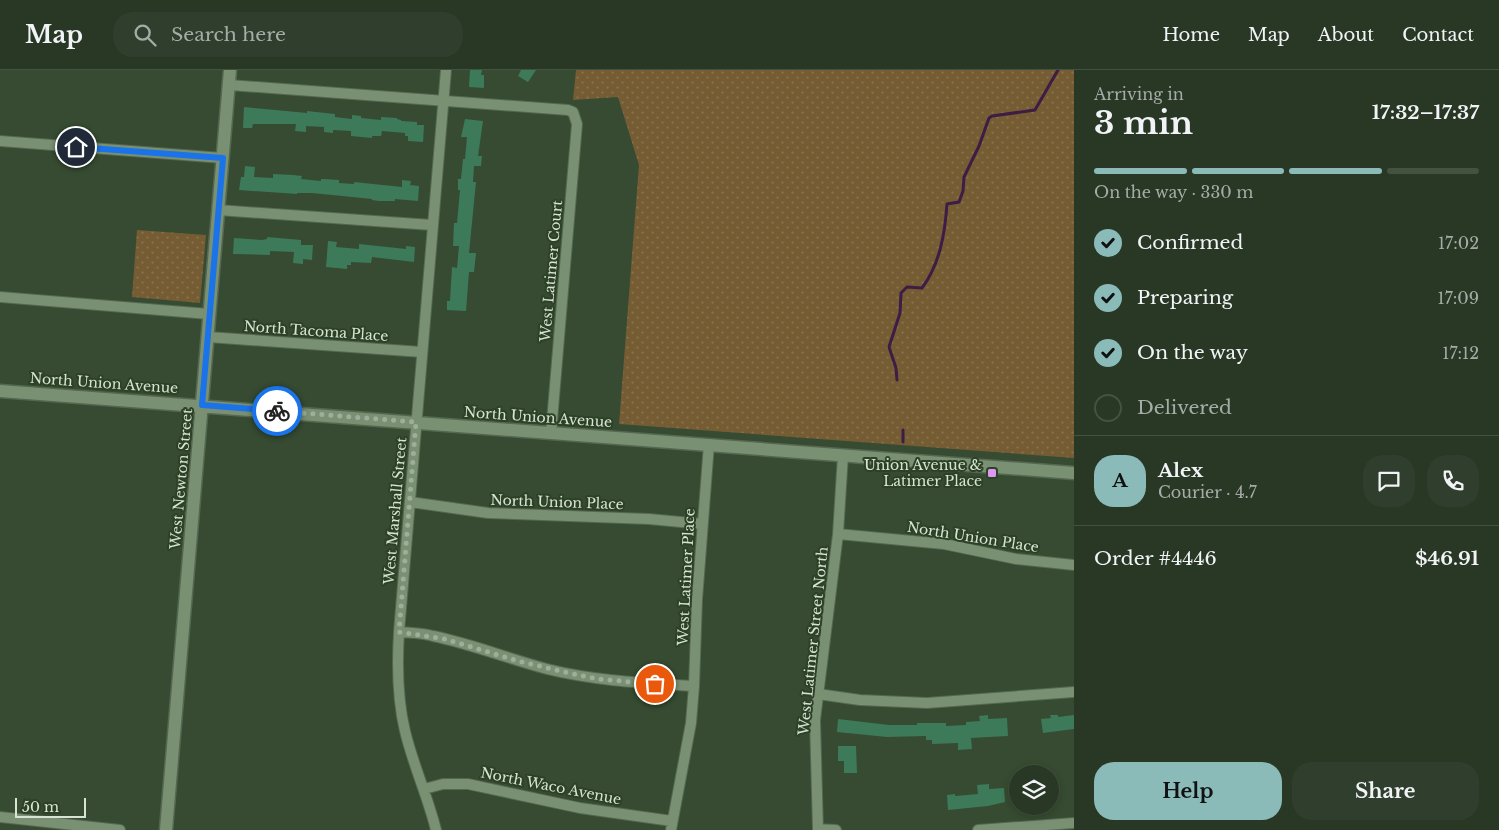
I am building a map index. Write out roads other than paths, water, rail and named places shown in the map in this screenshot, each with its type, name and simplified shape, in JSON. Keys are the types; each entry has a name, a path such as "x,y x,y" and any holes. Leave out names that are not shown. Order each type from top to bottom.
{"street":[{"name":"West Newton Street","path":"166,830 230,70"},
{"name":"West Marshall Street","path":"436,830 402,719 398,681 399,632 446,70"},
{"path":"229,85 444,101"},
{"name":"West Latimer Court","path":"444,101 568,110 573,112 577,124 551,433"},
{"path":"0,141 223,158"},
{"path":"218,210 432,225"},
{"path":"0,297 210,314"},
{"name":"North Tacoma Place","path":"208,337 422,352"},
{"name":"North Union Avenue","path":"0,390 1074,473"},
{"name":"West Latimer Place","path":"672,825 691,723 697,600 709,444"},
{"name":"West Latimer Street North","path":"818,829 815,746 818,694 838,534 843,455"},
{"name":"North Union Place","path":"410,502 488,513 650,519 702,524"},
{"name":"North Union Place","path":"838,534 944,544 1016,559 1074,565"},
{"path":"399,632 449,640 518,661 573,674 636,683 694,686"},
{"path":"818,694 860,700 927,703 1074,692"},
{"name":"North Waco Avenue","path":"424,789 443,784 468,784 672,825"},
{"path":"0,816 120,830"},
{"path":"978,830 1074,823"},
{"path":"818,829 836,830"}],"waterway":[{"path":"897,380 896,368 889,347 900,313 901,293 907,287 922,288 928,279 941,248 947,204 959,202 963,191 964,177 979,146 989,118 1035,110 1058,70"},
{"path":"903,430 903,442"}],"place":[{"name":"Union Avenue & Latimer Place","path":"992,473"}]}
